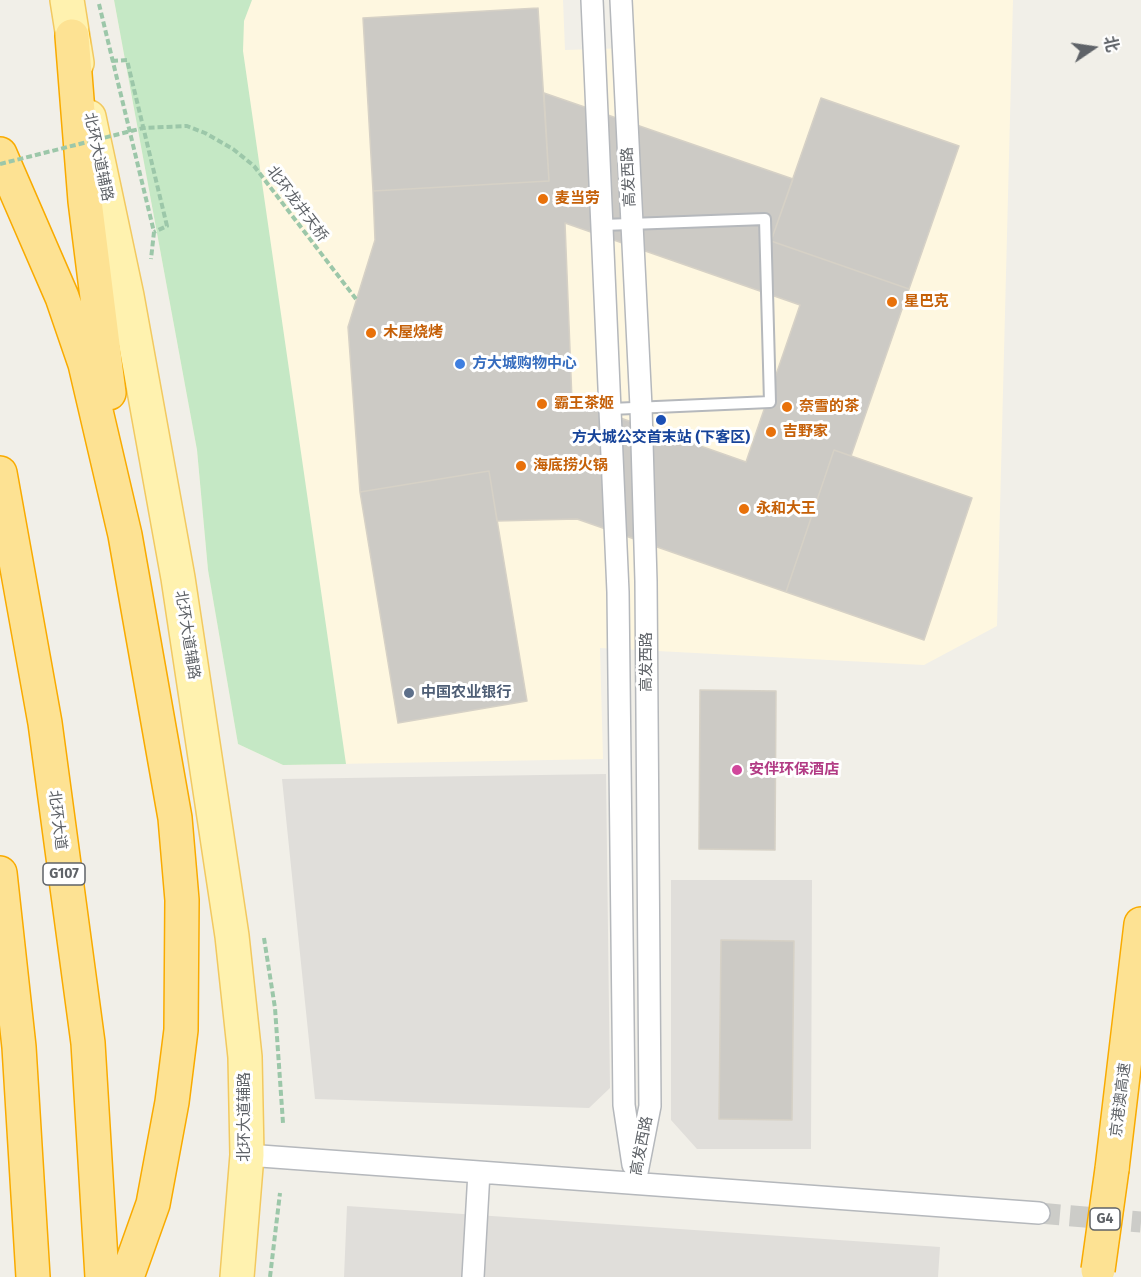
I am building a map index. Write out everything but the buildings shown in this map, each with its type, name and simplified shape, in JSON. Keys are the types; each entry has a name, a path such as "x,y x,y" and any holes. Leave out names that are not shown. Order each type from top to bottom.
{"highway":[{"path":"72,36 85,201 125,535"},
{"path":"0,154 62,297 85,364 125,535 175,818 182,900 181,1030 172,1102 153,1204 127,1277"},
{"name":"北环大道","path":"0,473 45,723 88,1043 102,1277"},
{"path":"0,873 19,1047 33,1277"},
{"name":"京港澳高速","path":"1097,1273 1112,1169 1141,924"}],"main road":[{"name":"北环大道辅路","path":"67,0 72,36 127,296 178,578 211,784 245,1057 247,1155 237,1277"}],"street":[{"name":"高发西路","path":"592,0 618,592 624,1105 635,1183"},
{"name":"高发西路","path":"621,0 641,407 646,593 650,1106 635,1183"},
{"path":"247,1155 1039,1213"},
{"path":"473,1277 479,1172"}],"lane":[{"path":"603,225 765,219 770,402 611,409"}],"path":[{"path":"98,0 154,232 152,268"},
{"path":"112,61 127,60 144,128 167,226 154,232"},
{"name":"北环龙井天桥","path":"0,164 144,128 187,126 233,149 254,166 278,195 324,261 356,299"},
{"path":"270,1277 280,1193"}],"shaded area":[{"path":"114,0 563,0 565,50 630,48 629,0 1013,0 997,626 924,665 600,648 603,759 283,765 238,744 208,570 197,450"},
{"path":"606,774 610,1088 589,1108 315,1099 282,779"},
{"path":"671,880 812,880 811,1149 697,1149 671,1120"},
{"path":"347,1206 940,1247 938,1277 344,1277"}],"green space":[{"path":"114,0 252,0 244,21 243,51 346,764 283,765 238,744 208,570 197,450"}],"tunnel":[{"path":"1039,1213 1141,1222"}],"place":[{"name":"麦当劳","path":"543,199"},
{"name":"星巴克","path":"892,302"},
{"name":"木屋烧烤","path":"371,333"},
{"name":"方大城购物中心","path":"460,364"},
{"name":"霸王茶姬","path":"542,404"},
{"name":"奈雪的茶","path":"787,407"},
{"name":"方大城公交首末站 (下客区)","path":"661,420"},
{"name":"吉野家","path":"771,432"},
{"name":"海底捞火锅","path":"521,466"},
{"name":"永和大王","path":"744,509"},
{"name":"中国农业银行","path":"409,693"},
{"name":"安伴环保酒店","path":"737,770"}]}
